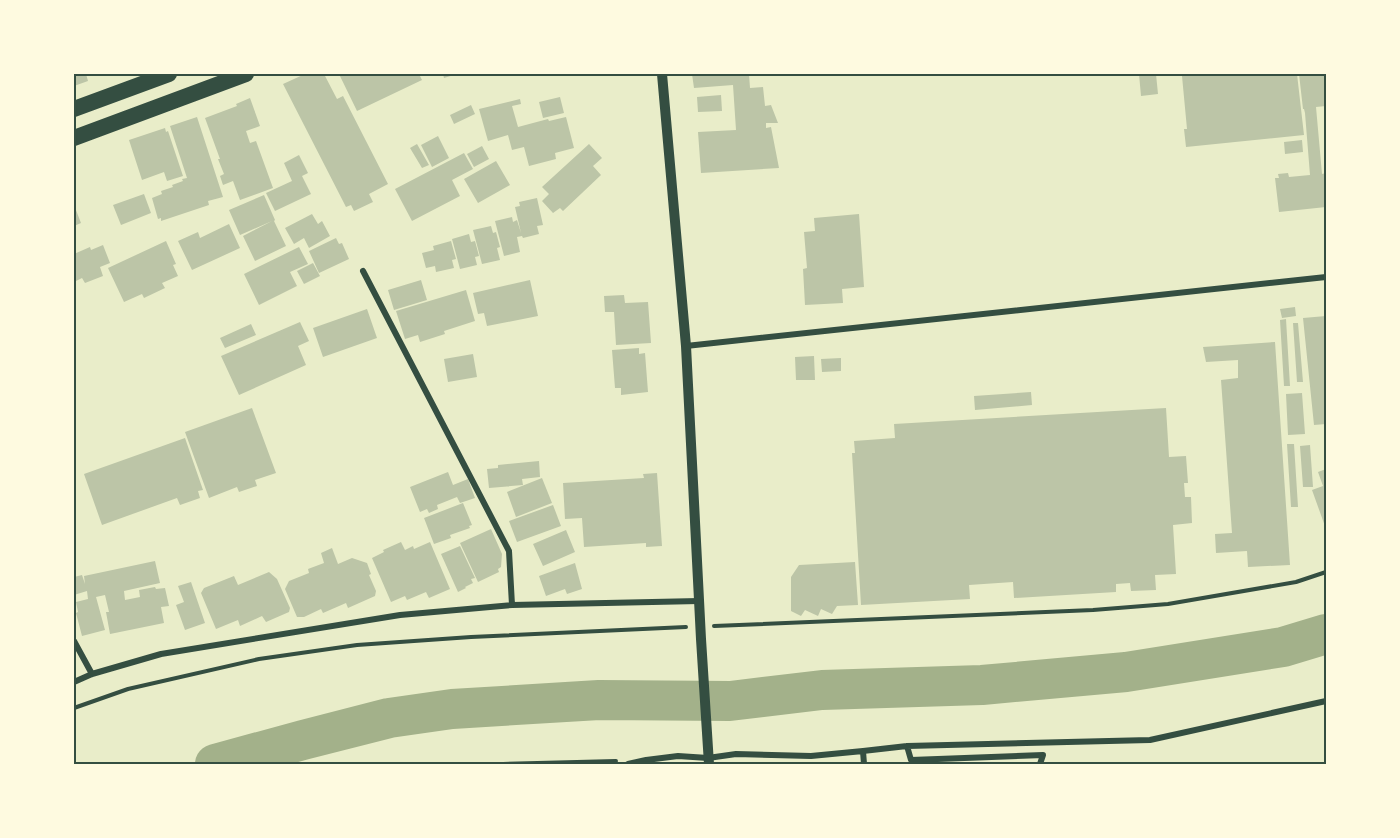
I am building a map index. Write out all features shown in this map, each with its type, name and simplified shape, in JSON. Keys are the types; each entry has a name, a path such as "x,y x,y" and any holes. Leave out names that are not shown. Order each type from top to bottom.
{"highway":[{"path":"74,109 169,74"},
{"path":"74,138 246,74"}],"street":[{"path":"662,74 686,346 708,761"},
{"path":"363,271 509,550 512,605"},
{"path":"686,346 1326,278"},
{"path":"74,682 92,674 161,654 400,615 512,605 699,601"},
{"path":"74,641 92,674"},
{"path":"628,765 678,756 708,761 736,754 811,756 907,746 1150,740 1326,701"},
{"path":"907,746 911,760 1043,755 1040,765"},
{"path":"863,752 864,765"}],"path":[{"path":"74,708 128,689 259,658 357,645 700,626 1082,611 1168,604 1296,582 1326,572"},
{"path":"503,765 646,760"}],"building":[{"path":"74,74 86,74 88,81 74,86"},
{"path":"305,74 324,74 337,99 343,96 388,184 369,194 373,202 354,211 351,205 346,207 283,84"},
{"path":"339,74 419,74 422,80 357,111"},
{"path":"443,74 457,74 444,78"},
{"path":"692,74 749,74 750,88 763,87 765,106 771,105 778,123 766,123 766,128 771,127 779,168 701,173 698,132 736,130 733,85 694,88"},
{"path":"1139,74 1156,74 1158,94 1141,96"},
{"path":"1297,74 1304,135 1186,147 1184,129 1187,129 1182,76"},
{"path":"1299,74 1326,74 1326,106 1316,107 1322,174 1326,173 1326,207 1279,212 1275,178 1279,178 1278,174 1288,173 1289,177 1310,175"},
{"path":"721,95 722,111 698,112 697,97"},
{"path":"560,97 564,113 543,118 539,102"},
{"path":"250,98 260,126 246,131 250,143 256,141 273,188 240,200 233,181 223,185 220,176 224,174 218,159 220,159 205,118 237,106 236,104"},
{"path":"520,99 521,104 512,106 518,127 566,117 574,148 555,153 556,159 529,166 524,147 512,150 508,135 488,141 479,109"},
{"path":"471,105 475,114 454,124 450,115"},
{"path":"197,117 223,197 208,201 209,205 161,221 161,218 158,219 152,198 187,178 170,126"},
{"path":"165,128 183,176 167,181 164,172 142,180 129,140"},
{"path":"438,136 449,158 432,167 421,145"},
{"path":"1302,140 1303,152 1285,154 1284,142"},
{"path":"417,144 429,165 422,168 410,148"},
{"path":"589,144 602,158 593,166 601,175 563,211 560,208 553,213 542,201 549,194 542,187"},
{"path":"482,146 489,159 474,167 467,154"},
{"path":"464,153 473,169 452,180 460,196 412,221 395,189"},
{"path":"299,155 308,173 302,176 311,194 275,211 266,193 292,181 284,163"},
{"path":"496,161 510,185 478,203 464,179"},
{"path":"144,194 151,213 121,225 113,205"},
{"path":"264,195 286,246 255,261 243,236 272,221 240,235 229,210"},
{"path":"537,198 543,225 537,226 539,234 523,238 522,236 517,237 520,252 504,256 495,221 512,217 513,222 517,220 521,233 515,207 520,206 519,202"},
{"path":"74,205 81,223 74,226"},
{"path":"312,214 318,224 322,221 330,236 309,248 304,238 294,244 285,228"},
{"path":"859,214 864,287 842,289 843,303 805,305 803,269 807,268 804,232 815,231 814,218"},
{"path":"229,224 240,248 192,270 178,241 198,232 200,238"},
{"path":"491,226 493,233 496,232 500,247 497,248 500,260 482,264 473,230"},
{"path":"469,234 471,242 475,241 479,256 475,257 477,265 460,269 452,239"},
{"path":"336,238 339,244 342,243 349,259 319,273 309,251"},
{"path":"166,241 176,264 173,265 178,276 162,283 165,288 144,298 142,294 124,302 108,268"},
{"path":"451,241 456,259 452,260 454,268 436,272 435,266 426,268 422,253 434,250 433,246"},
{"path":"103,245 110,263 100,267 103,276 85,283 82,278 74,282 74,254 90,247 91,250"},
{"path":"299,247 308,264 290,272 297,286 259,305 244,274"},
{"path":"313,263 320,276 304,284 297,271"},
{"path":"421,280 427,300 394,310 388,290"},
{"path":"530,280 538,316 487,326 484,313 478,314 473,293"},
{"path":"466,290 475,321 420,342 418,335 405,339 396,311"},
{"path":"624,295 625,303 648,302 651,343 616,345 614,312 605,312 604,296"},
{"path":"1295,307 1296,316 1282,318 1280,309"},
{"path":"367,309 377,338 323,357 313,328"},
{"path":"1326,316 1326,424 1314,425 1303,318"},
{"path":"1286,319 1290,386 1284,386 1280,320"},
{"path":"300,322 309,341 298,346 306,365 239,395 221,356"},
{"path":"1293,323 1298,323 1303,382 1297,382"},
{"path":"251,324 256,335 225,348 220,338"},
{"path":"1275,342 1290,565 1248,567 1247,551 1216,553 1215,534 1232,533 1221,380 1238,378 1238,360 1206,362 1203,347"},
{"path":"639,348 639,354 645,353 648,392 621,395 621,388 615,388 612,350"},
{"path":"473,354 477,377 448,382 444,359"},
{"path":"814,356 815,380 796,380 795,357"},
{"path":"841,358 841,371 822,372 821,359"},
{"path":"1031,392 1032,405 975,410 974,396"},
{"path":"1302,393 1305,434 1288,435 1286,394"},
{"path":"252,408 276,473 255,480 257,486 239,492 237,487 209,498 185,432"},
{"path":"1166,408 1169,457 1186,456 1188,483 1184,483 1185,497 1191,497 1192,523 1173,525 1176,574 1155,575 1156,590 1131,591 1130,583 1116,584 1116,592 1014,598 1013,582 969,585 970,599 861,605 852,453 855,453 854,441 895,438 894,424"},
{"path":"185,438 203,490 198,491 200,498 180,505 177,498 102,525 84,474"},
{"path":"1287,444 1294,444 1298,507 1291,507"},
{"path":"1310,445 1313,487 1303,487 1300,446"},
{"path":"539,461 540,477 522,479 523,485 489,488 487,469 498,468 498,465"},
{"path":"1326,469 1326,529 1312,490 1323,486 1318,472"},
{"path":"448,472 453,485 468,479 475,498 460,503 457,497 437,505 438,509 429,513 427,509 420,512 410,487"},
{"path":"657,473 662,546 646,547 646,543 584,547 582,518 565,519 563,483 644,478 643,474"},
{"path":"542,478 552,503 516,517 507,492"},
{"path":"463,503 472,525 469,526 470,528 434,544 424,518"},
{"path":"553,505 561,526 517,542 509,521"},
{"path":"491,529 502,554 501,567 498,569 499,572 478,582 460,543"},
{"path":"566,530 575,552 543,566 533,544"},
{"path":"401,542 405,550 430,542 450,589 429,598 426,592 407,600 405,596 391,602 372,558"},
{"path":"460,546 475,578 471,579 473,583 458,592 441,554"},
{"path":"332,548 338,564 352,558 367,563 376,591 375,596 348,608 346,603 323,613 321,609 304,617 297,617 285,589 289,581 309,573 308,569 324,563 321,553"},
{"path":"155,561 160,583 124,591 125,600 140,597 139,590 165,588 169,606 161,607 164,623 110,634 106,612 109,612 105,595 96,597 105,630 82,636 76,613 78,612 76,602 88,599 87,591 74,595 74,577 82,575 85,584 84,576"},
{"path":"855,562 858,605 837,606 832,614 821,609 818,616 805,610 801,616 791,611 791,577 799,565"},
{"path":"575,563 582,589 567,594 565,589 546,596 539,576"},
{"path":"269,572 277,579 290,608 289,612 266,622 262,616 240,626 238,620 216,629 201,593 204,588 234,576 238,585"},
{"path":"191,582 205,623 185,630 176,605 184,602 178,586"}],"waterway":[{"path":"215,764 389,718 452,709 599,700 730,701 822,690 982,685 1126,672 1283,647 1326,634"}]}
